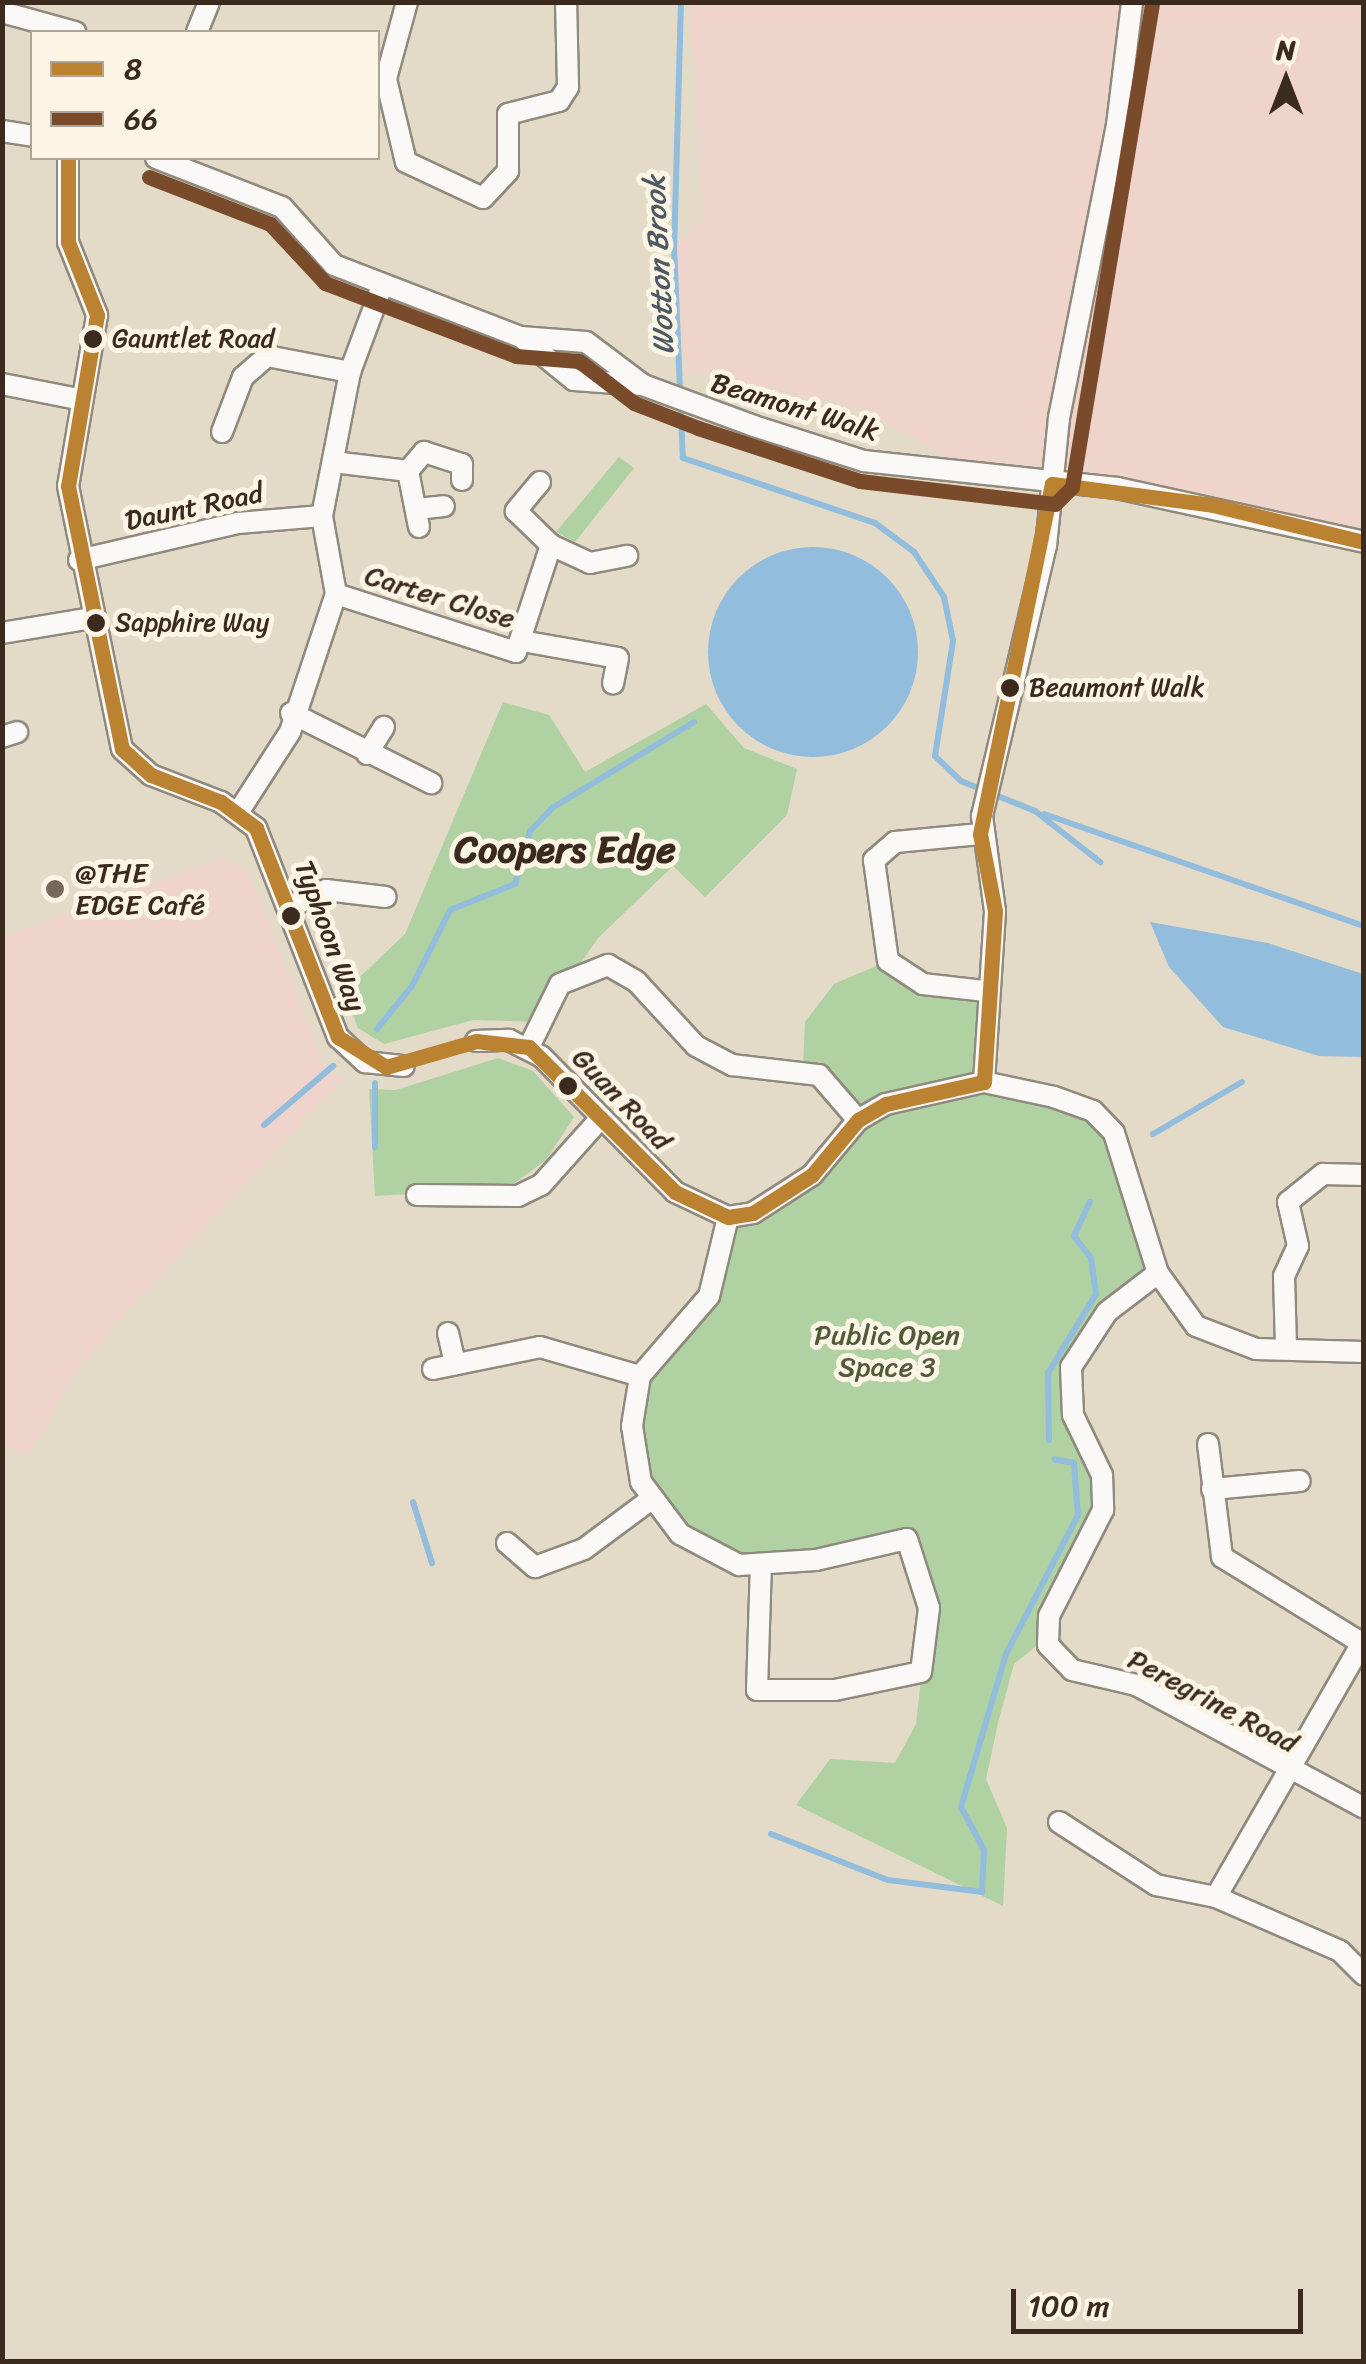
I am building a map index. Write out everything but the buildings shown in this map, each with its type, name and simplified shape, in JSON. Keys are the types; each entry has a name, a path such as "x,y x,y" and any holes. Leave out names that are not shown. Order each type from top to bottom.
{"street":[{"path":"197,30 209,2"},
{"path":"407,2 386,79 400,146 417,172 483,198 497,192 508,171 508,114 550,102 574,65 566,2"},
{"path":"984,1082 984,992 995,911 981,825 1052,484 1132,2"},
{"path":"2,12 68,30"},
{"path":"2,130 30,136"},
{"name":"Typhoon Way","path":"70,160 68,242 97,315 78,399 68,486 79,560 129,760 239,811 264,839 338,1037 365,1062 404,1066"},
{"name":"Beamont Walk","path":"161,160 282,207 334,265 382,286 521,338 586,342 650,388 864,461 1213,505 1364,542"},
{"path":"239,811 290,732 290,713 336,594 322,516 350,372 382,286"},
{"name":"Beamont Walk","path":"521,338 574,380 650,388"},
{"path":"222,432 243,376 267,356 350,372"},
{"path":"2,384 78,399"},
{"path":"408,471 424,452 462,464 462,480"},
{"path":"334,462 408,471"},
{"path":"408,471 418,518 444,506"},
{"path":"540,482 516,511 551,546 590,563 627,556"},
{"name":"Daunt Road","path":"79,560 238,523 322,516"},
{"name":"Carter Close","path":"336,594 516,652 522,641 535,572 551,546"},
{"path":"2,633 92,618"},
{"name":"Carter Close","path":"522,641 618,658 613,684"},
{"path":"290,713 431,783"},
{"path":"367,754 384,727"},
{"path":"981,825 895,842 874,860 888,961 923,984 984,992"},
{"path":"290,906 326,890 386,898"},
{"path":"476,1041 528,1048 560,984 608,966 670,1012 696,1046 732,1065 819,1075 858,1120"},
{"name":"Guan Road","path":"528,1048 675,1192 728,1217"},
{"path":"762,1564 757,1690 835,1690 921,1672 929,1608 907,1539 762,1564 706,1550 650,1500 632,1426 640,1376 710,1296 728,1217 753,1213 812,1175 858,1120 931,1088 984,1082 1024,1086 1104,1122 1129,1160 1158,1273 1196,1326 1256,1349 1364,1352"},
{"path":"417,1195 518,1196 541,1186 600,1119"},
{"path":"1286,1347 1284,1276 1298,1246 1288,1202 1323,1174 1364,1175"},
{"name":"Peregrine Road","path":"1158,1273 1107,1312 1071,1367 1073,1414 1102,1475 1103,1510 1046,1638 1072,1670 1136,1685 1285,1771 1364,1808"},
{"path":"448,1333 444,1367 540,1348 640,1376"},
{"path":"1208,1444 1222,1557 1363,1641 1356,1668 1285,1771 1216,1897"},
{"path":"1212,1489 1300,1481"},
{"path":"507,1543 535,1568 584,1548 650,1500"},
{"path":"1059,1822 1156,1885 1216,1897 1340,1952 1364,1975"}],"shaded area":[{"path":"689,3 1363,3 1363,546 1213,505 976,474 861,408 686,370 674,247 705,217"},
{"path":"225,857 248,872 323,1062 343,1079 129,1309 67,1385 28,1457 3,1445 2,937"}],"green space":[{"path":"619,457 634,468 575,542 556,532"},
{"path":"503,702 549,715 585,772 706,704 744,748 797,769 787,815 705,897 673,866 598,938 540,1022 473,1020 384,1044 358,1028 344,992 405,934"},
{"name":"Public Open Space 3","path":"888,961 904,974 984,991 984,1082 1024,1087 1114,1133 1155,1253 1071,1367 1103,1510 1046,1638 1014,1664 998,1723 986,1779 1007,1828 1003,1906 796,1805 830,1759 895,1763 916,1724 929,1608 907,1539 739,1565 650,1500 635,1398 709,1296 728,1217 812,1175 857,1121 803,1068 805,1022 834,984"},
{"path":"498,1058 533,1071 574,1117 546,1160 508,1188 375,1196 369,1089 396,1090"}],"water":[{"path":"813,547 853,555 887,578 910,612 918,652 910,692 887,726 853,749 813,757 773,749 739,726 716,692 708,652 716,612 739,578 773,555"},
{"path":"1150,922 1268,943 1363,974 1363,1057 1319,1056 1223,1027 1169,967"}],"waterway":[{"name":"Wotton Brook","path":"681,2 674,247 683,458 875,523 914,552 944,597 953,641 935,756 961,781 1035,811 1100,862"},
{"path":"377,1029 412,986 450,910 515,884 530,831 552,808 694,722"},
{"path":"1044,814 1364,926"},
{"path":"264,1125 333,1066"},
{"path":"1153,1134 1242,1082"},
{"path":"375,1083 375,1147"},
{"path":"1049,1440 1048,1373 1096,1294 1091,1258 1074,1236 1090,1201"},
{"path":"771,1834 888,1880 982,1892 984,1850 961,1807 1006,1654 1078,1515 1074,1463 1054,1459"},
{"path":"413,1502 432,1563"}],"transit line":[{"name":"66","path":"149,177 270,224 325,283 516,356 579,361 634,403 698,428 860,481 1055,504 1072,487 1152,5"},
{"name":"8","path":"68,160 68,242 97,315 68,486 122,749 151,775 221,802 256,828 338,1037 386,1067 476,1041 529,1047 675,1192 728,1217 753,1213 812,1175 858,1120 886,1104 984,1082"},
{"name":"8","path":"1052,484 1213,505 1364,542"},
{"name":"8","path":"984,1082 995,911 980,834 1052,484"}],"place":[{"name":"Gauntlet Road","path":"93,339"},
{"name":"Sapphire Way","path":"96,623"},
{"name":"Beaumont Walk","path":"1010,688"},
{"name":"@THE EDGE Café","path":"55,889"}],"district":[{"name":"Coopers Edge","path":"565,850"}]}
